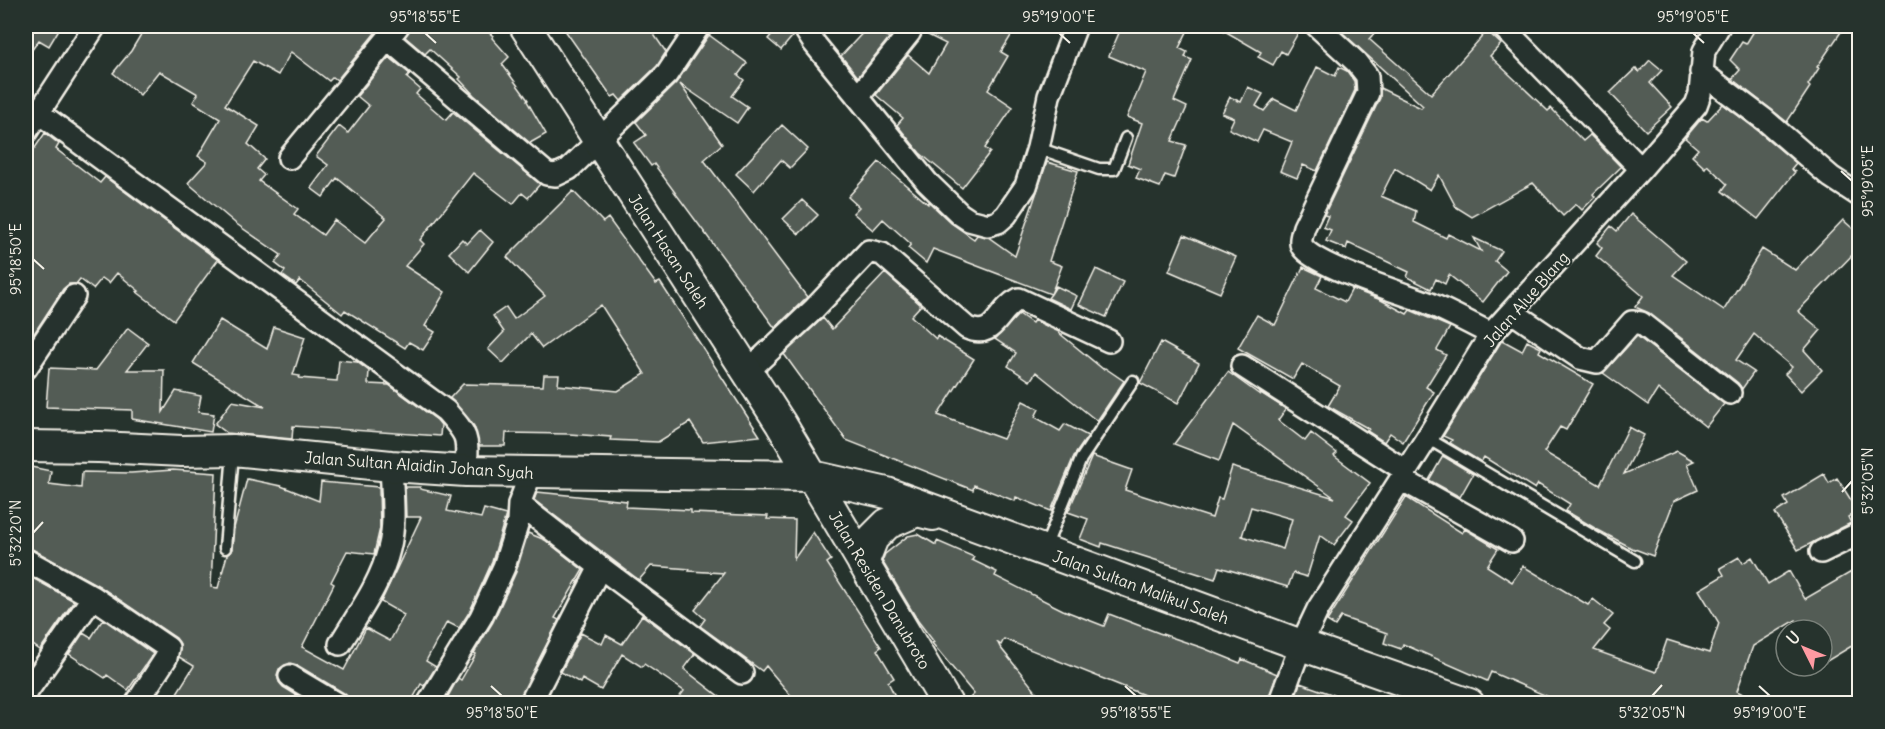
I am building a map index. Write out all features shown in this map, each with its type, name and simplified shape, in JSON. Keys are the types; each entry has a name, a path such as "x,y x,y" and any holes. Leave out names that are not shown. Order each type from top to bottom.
{"main road":[{"name":"Jalan Hasan Saleh","path":"525,26 600,140 812,476"},
{"name":"Jalan Sultan Alaidin Johan Syah","path":"26,446 182,451 233,450 466,471 812,476"},
{"name":"Jalan Sultan Malikul Saleh","path":"812,476 887,493 1469,704"},
{"name":"Jalan Residen Danubroto","path":"812,476 947,704"},
{"path":"863,563 873,538 896,519 917,511 959,521"}],"street":[{"path":"26,132 94,26"},
{"path":"289,158 393,32 547,174 556,175 569,169 667,74 699,26"},
{"path":"803,26 813,43 927,182 960,214 979,224 988,225 998,222 1014,206 1026,186 1038,148 1049,96 1076,26"},
{"path":"1317,26 1356,62 1367,76 1368,93 1304,227 1300,241 1302,248 1330,266 1430,304 1491,334"},
{"path":"1502,26 1641,169"},
{"name":"Jalan Alue Blang","path":"1279,704 1301,645 1318,609 1491,334 1696,105 1700,94 1704,51 1719,26"},
{"path":"858,97 909,32"},
{"path":"1701,72 1765,120 1831,177 1860,196"},
{"path":"39,113 446,411 461,428 468,441 466,471"},
{"path":"747,372 813,309 869,250 882,254 967,328 978,332 990,329 1008,304 1019,300 1109,341"},
{"path":"26,368 74,296"},
{"path":"1512,312 1580,358 1597,362 1632,322 1641,323 1730,393"},
{"path":"1242,366 1403,475 1512,541"},
{"path":"340,644 379,577 389,548 392,519 391,466"},
{"path":"428,704 481,618 504,567 518,522 519,504 531,473"},
{"path":"519,504 742,673"},
{"path":"1821,552 1860,533"},
{"path":"26,560 93,597 168,648 166,658 136,704"},
{"path":"530,704 600,567"},
{"path":"26,693 93,597"},
{"path":"290,676 338,704"}],"lane":[{"path":"1038,148 1100,169 1114,169 1126,138"},
{"path":"1043,551 1081,459 1133,381"},
{"path":"1427,438 1635,561"},
{"path":"225,548 233,450"}],"building":[{"path":"26,26 61,26 49,46 39,40 26,58"},
{"path":"146,26 365,26 375,33 337,80 333,77 329,81 291,52 278,75 253,61 225,105 259,126 248,144 265,159 257,169 264,175 259,181 298,209 294,214 323,235 334,220 365,243 386,218 337,178 323,197 311,188 328,165 316,156 339,126 348,133 369,106 357,96 389,57 410,74 407,78 420,89 416,94 446,120 453,112 540,184 528,198 522,193 513,204 473,173 420,240 424,244 405,266 445,292 425,326 435,332 423,350 409,342 405,348 345,310 342,314 300,280 296,285 282,275 285,271 275,263 281,255 235,223 188,183 207,162 198,156 220,119 193,102 198,94 159,71 140,95 113,73 131,51"},
{"path":"410,26 481,26 493,36 492,38 509,57 502,64 528,100 546,134 530,143 474,95 459,79 461,77 430,49 425,54 405,37"},
{"path":"562,26 648,26 666,52 657,66 621,101 616,95 612,97"},
{"path":"779,26 792,37 781,50 768,39"},
{"path":"869,26 874,26 889,38 858,77 841,56"},
{"path":"921,26 1017,26 1001,52 1008,56 988,90 1013,107 985,148 990,152 962,188 920,153 897,125 903,118 876,95 908,55 929,73 946,44 922,32"},
{"path":"1122,26 1190,26 1179,48 1187,52 1185,57 1192,60 1174,101 1187,107 1172,141 1186,145 1174,178 1165,175 1160,187 1136,178 1140,169 1128,164 1142,123 1127,117 1146,72 1109,56"},
{"path":"1216,26 1302,26 1286,54 1281,51 1273,65 1258,57 1261,52"},
{"path":"1335,26 1381,26 1369,39 1431,94 1487,31 1501,44 1490,56 1548,111 1551,108 1583,141 1590,135 1621,167 1593,194 1595,197 1582,210 1576,204 1563,216 1533,183 1472,217 1456,207 1439,175 1430,190 1395,168 1381,196 1416,211 1414,222 1446,238 1448,234 1481,251 1474,238 1502,251 1495,261 1507,271 1483,302 1449,275 1445,284 1436,279 1431,289 1407,277 1409,272 1348,243 1346,249 1326,241 1331,230 1323,227 1328,216 1324,215 1380,98 1380,88 1421,108 1423,106"},
{"path":"1757,26 1845,26 1817,67 1819,68 1808,85 1810,87 1787,122 1732,79 1740,70 1730,60 1742,42 1746,44"},
{"path":"709,35 747,63 738,75 744,80 732,96 748,107 737,123 680,84 722,144 704,160 807,297 775,328 654,164 651,166 634,143 646,135 636,122 676,83"},
{"path":"1650,60 1662,70 1650,83 1672,107 1646,131 1610,93 1636,68 1639,72"},
{"path":"1317,67 1335,76 1339,67 1347,71 1354,81 1355,90 1317,171 1303,165 1297,178 1280,171 1292,142 1263,130 1257,142 1229,129 1234,118 1222,113 1230,97 1241,102 1248,87 1263,94 1256,106 1264,111 1274,99 1296,110"},
{"path":"1723,104 1796,163 1791,169 1795,172 1758,219 1722,191 1727,184 1707,165 1705,168 1692,156 1698,149 1685,138 1702,118 1707,121"},
{"path":"782,125 808,149 790,168 781,160 754,191 736,174"},
{"path":"45,133 59,144 56,149 100,183 105,177 218,260 174,320 137,292 139,291 117,273 109,283 102,278 93,289 80,279 76,284 69,284 63,289 26,346 26,161"},
{"path":"879,162 928,204 929,202 951,223 974,239 977,235 988,237 1015,256 1047,162 1078,171 1049,261 1062,266 1051,294 933,249 926,263 908,248 911,244 883,219 873,230 853,213 859,207 848,197"},
{"path":"573,191 603,222 608,218 656,284 660,282 760,436 703,442 690,422 658,442 610,440 611,437 569,434 506,433 505,446 479,446 474,426 450,398 463,384 543,386 544,375 559,375 558,385 618,391 645,374 601,305 542,348 531,334 503,363 488,349 504,332 493,316 506,307 514,319 545,296 507,257"},
{"path":"802,200 818,215 799,234 783,219"},
{"path":"1631,214 1686,261 1673,275 1724,310 1762,249 1795,270 1843,220 1860,235 1860,247 1798,311 1821,330 1804,350 1822,370 1801,391 1785,374 1792,367 1754,334 1736,360 1754,372 1742,389 1738,383 1649,313 1635,307 1643,296 1596,256 1602,248 1597,243 1611,226 1617,231"},
{"path":"480,230 493,242 469,272 449,253 462,239 467,244"},
{"path":"1184,235 1236,257 1220,293 1169,271"},
{"path":"1303,267 1322,276 1316,288 1345,302 1352,289 1381,300 1407,314 1410,310 1450,327 1437,350 1446,355 1426,387 1434,392 1403,442 1390,433 1384,442 1367,431 1369,429 1328,406 1340,386 1302,364 1293,379 1238,348 1257,315 1275,325"},
{"path":"1096,269 1123,282 1106,317 1079,305"},
{"path":"885,273 921,305 911,316 936,339 937,336 974,359 938,415 1003,439 1023,401 1039,409 1035,417 1060,431 1065,424 1088,436 1074,456 1051,511 1016,497 1015,501 974,485 973,490 846,440 784,354 823,318 832,329"},
{"path":"1056,286 1077,296 1071,309 1048,298"},
{"path":"1019,314 1032,323 1034,320 1059,332 1103,369 1105,368 1124,381 1097,421 1036,372 1030,381 1008,366 1016,353 995,339"},
{"path":"220,320 267,349 274,327 305,337 293,375 300,376 299,378 337,381 339,360 357,362 369,371 368,384 389,385 437,420 441,425 440,436 293,426 292,439 227,433 215,424 232,401 265,407 193,363"},
{"path":"128,328 148,343 127,370 164,370 163,412 176,391 201,396 198,412 214,414 211,432 132,419 132,410 46,407 49,368 96,370"},
{"path":"1637,336 1724,404 1706,427 1658,389 1648,405 1603,373"},
{"path":"1502,340 1522,351 1527,341 1541,348 1539,352 1593,384 1566,430 1560,427 1544,452 1600,485 1629,427 1644,435 1624,474 1677,451 1694,461 1687,464 1698,490 1674,501 1653,556 1632,548 1566,511 1570,504 1538,484 1535,489 1484,457 1481,462 1450,443 1452,440 1443,436"},
{"path":"1161,342 1199,363 1178,403 1140,383"},
{"path":"1228,372 1260,395 1261,393 1286,409 1278,420 1305,441 1311,433 1337,453 1334,456 1370,483 1346,515 1353,520 1334,545 1320,535 1307,577 1293,573 1288,587 1219,567 1215,579 1102,543 1101,547 1080,539 1088,519 1068,512 1092,456 1132,470 1125,490 1212,518 1218,498 1222,499 1232,467 1335,498 1233,425 1219,461 1174,444","holes":["1251,507 1292,519 1283,549 1242,536"]},
{"path":"1443,456 1473,474 1460,497 1429,480"},
{"path":"26,466 51,471 49,484 81,488 82,472 131,473 173,470 216,473 211,587 218,588 227,555 232,549 234,528 247,479 281,486 319,501 321,482 379,487 380,528 374,554 347,551 331,582 334,584 302,647 344,670 366,628 390,641 404,615 381,602 421,517 406,517 405,487 420,487 420,489 451,496 447,511 481,518 484,509 506,515 492,562 470,611 459,628 447,622 426,661 436,667 424,686 421,684 410,704 350,704 344,693 290,663 279,669 277,675 279,682 283,687 311,704 187,704 175,696 194,666 179,657 180,644 176,638 99,586 26,547"},
{"path":"1824,474 1829,483 1837,478 1858,511 1848,517 1851,523 1798,550 1775,513 1788,505 1784,498"},
{"path":"537,492 627,501 626,507 691,510 691,513 768,516 767,519 795,520 794,559 813,532 831,560 827,563 881,647 877,650 894,678 888,682 899,704 798,704 766,666 762,671 700,626 705,619 695,610 724,573 651,566 639,580 534,500"},
{"path":"1406,497 1462,533 1465,529 1498,549 1487,566 1512,582 1523,566 1588,605 1593,599 1613,615 1604,625 1610,630 1594,650 1656,672 1667,640 1709,653 1719,623 1699,590 1724,575 1720,568 1739,557 1743,563 1752,557 1768,584 1789,571 1805,599 1853,571 1860,582 1860,641 1834,657 1834,618 1774,618 1774,633 1753,646 1737,691 1761,704 1565,704 1491,672 1487,681 1403,644 1401,649 1384,643 1387,633 1341,617 1335,626 1327,621"},
{"path":"528,533 545,540 583,570 555,618 559,620 517,704 444,704 458,678 461,680 493,622 516,572"},
{"path":"918,534 936,545 937,541 974,557 972,560 997,572 995,576 1063,610 1104,626 1109,614 1240,663 1242,659 1277,674 1267,704 1140,704 1144,695 1004,639 1001,645 998,643 1000,647 1046,704 964,704 974,694 932,643 934,642 918,621 882,561 885,554 908,536"},
{"path":"29,576 74,601 40,650 26,640 26,581"},
{"path":"642,615 695,654 684,669 729,704 674,704 684,691 644,664 642,667 622,654 601,690 582,679 580,683 561,672 581,633 602,644 606,635 622,644"},
{"path":"103,619 153,654 128,690 107,675 105,678 69,654 83,633 91,638"},
{"path":"1300,683 1351,701 1350,704 1293,704"}]}
